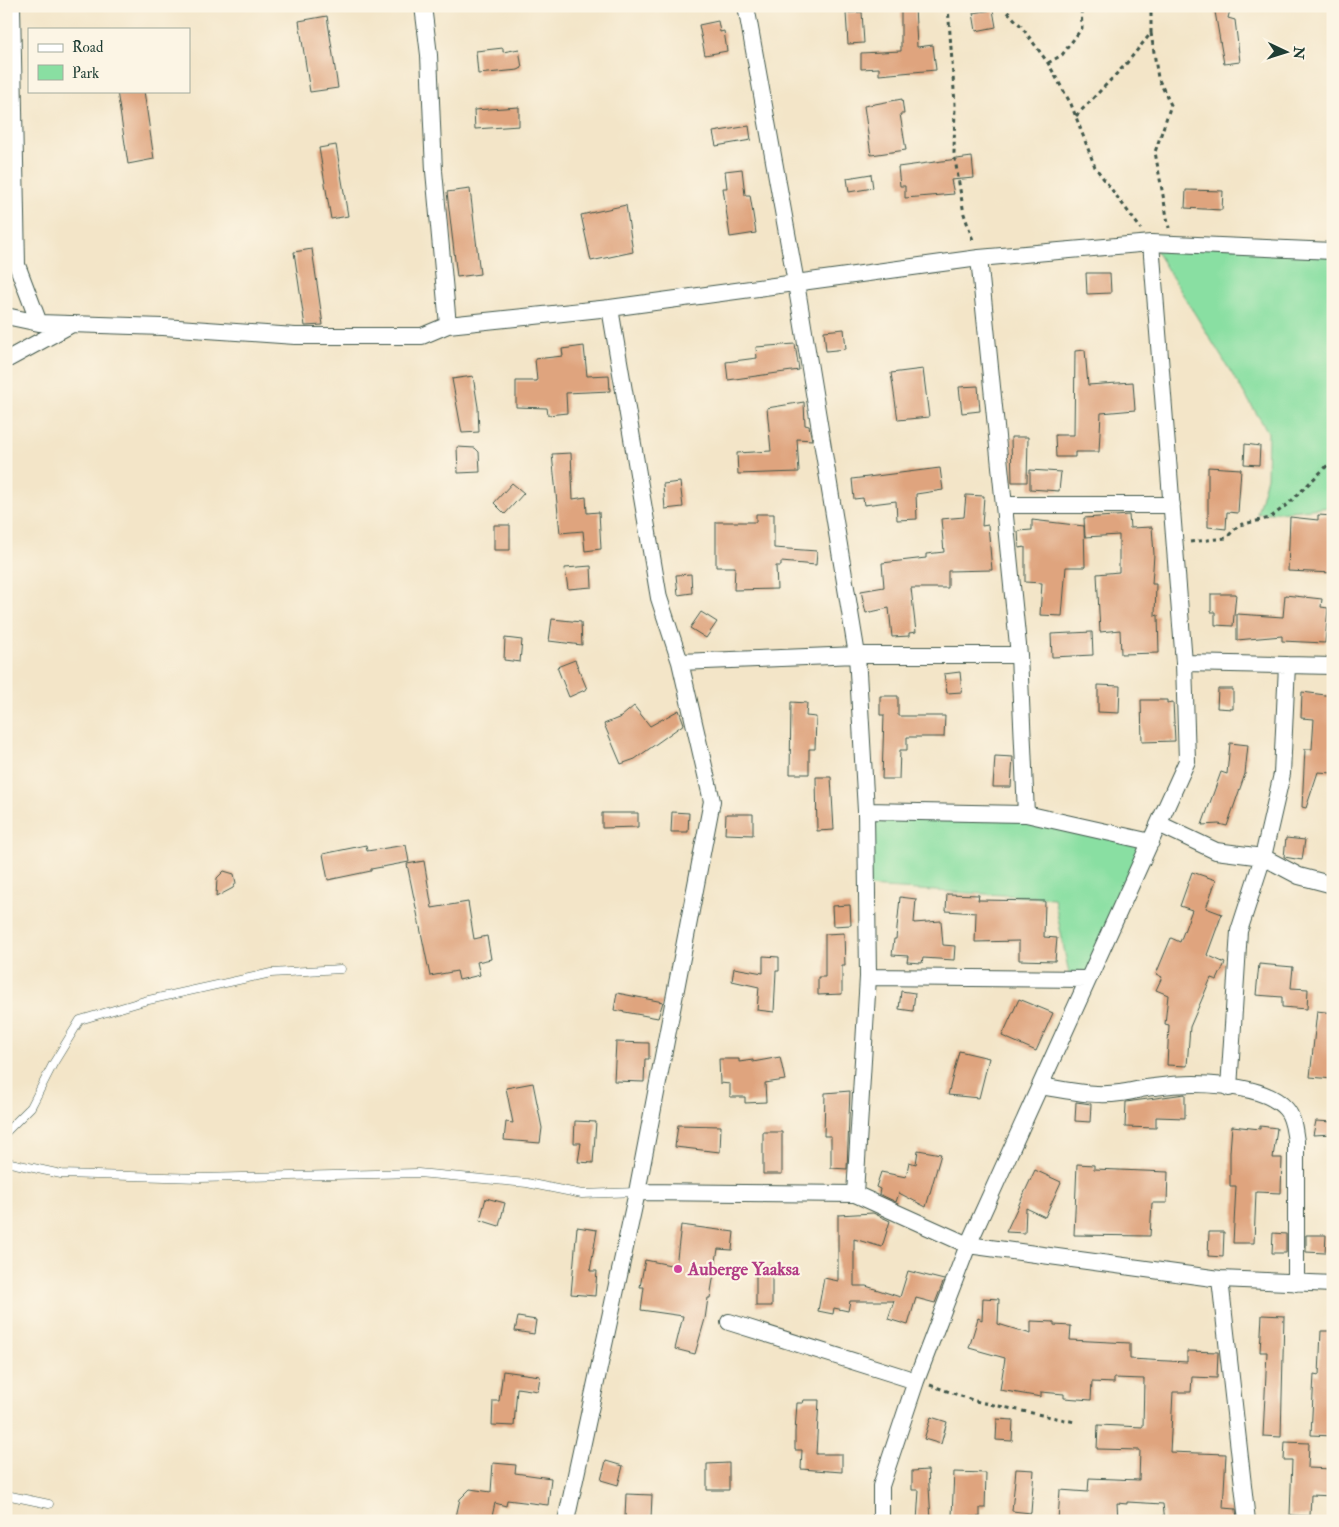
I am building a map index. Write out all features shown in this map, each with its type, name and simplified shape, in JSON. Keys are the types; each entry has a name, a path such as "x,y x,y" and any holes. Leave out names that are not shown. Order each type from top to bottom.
{"street":[{"path":"12,6 17,265 39,323"},
{"path":"424,6 429,56 434,171 448,324"},
{"path":"746,6 796,283 857,655 866,811 868,977 855,1194"},
{"path":"6,316 39,323 163,327 295,336 422,336 448,324 610,308 979,258 1151,243 1333,251"},
{"path":"881,1521 881,1486 916,1381 968,1245 1187,761 1184,663 1151,243"},
{"path":"979,258 1019,655 1026,814"},
{"path":"566,1521 637,1192 712,801 680,662 659,598 610,308"},
{"path":"6,360 74,324"},
{"path":"1004,505 1172,505"},
{"path":"680,662 857,655 1019,655"},
{"path":"1184,663 1333,666"},
{"path":"1229,1088 1239,931 1263,857 1282,774 1287,665"},
{"path":"866,811 1026,814 1138,837 1151,842"},
{"path":"1159,824 1216,852 1263,857 1299,876 1333,886"},
{"path":"868,977 1088,979"},
{"path":"1040,1086 1097,1094 1119,1094 1154,1087 1203,1084 1270,1096 1286,1109 1293,1122 1297,1181 1296,1282"},
{"path":"637,1192 855,1194 968,1245 1220,1279 1333,1284"},
{"path":"1220,1279 1247,1521"},
{"path":"730,1322 916,1381"}],"lane":[{"path":"6,1132 31,1107 53,1064 80,1020 144,1000 271,973 341,969"},
{"path":"6,1162 62,1174 200,1178 418,1173 527,1183 582,1194 637,1192"},
{"path":"6,1495 49,1504"}],"path":[{"path":"948,6 955,104 954,153 964,214 979,258"},
{"path":"1002,6 1048,63 1076,116 1094,166 1151,243"},
{"path":"1048,63 1062,55 1082,28 1081,6"},
{"path":"1151,6 1151,33 1158,78 1171,105 1155,152 1168,218 1170,244"},
{"path":"1076,116 1126,64 1151,33"},
{"path":"1174,543 1226,538 1239,525 1270,518 1289,503 1333,460"},
{"path":"916,1381 975,1401 1074,1422"}],"green space":[{"path":"1151,243 1333,251 1333,507 1257,514 1267,477 1268,432"},
{"path":"871,812 1026,814 1151,842 1088,979 1070,979 1054,898 867,887"}],"building":[{"path":"901,6 915,6 917,47 933,45 936,70 879,75 879,68 861,69 861,53 901,51"},
{"path":"1214,6 1231,6 1228,18 1235,20 1240,62 1224,64"},
{"path":"993,10 996,27 976,31 973,13"},
{"path":"862,12 864,43 848,44 846,13"},
{"path":"327,16 338,88 310,92 299,21"},
{"path":"718,21 720,32 724,31 727,51 705,55 699,25"},
{"path":"503,48 503,52 519,49 522,68 478,74 476,51"},
{"path":"117,92 144,92 154,159 128,164"},
{"path":"902,99 904,114 900,114 906,150 871,155 864,106"},
{"path":"519,107 519,126 475,129 474,110"},
{"path":"749,126 751,140 716,146 713,132"},
{"path":"336,145 348,216 331,219 319,148"},
{"path":"972,157 974,178 951,180 954,194 905,198 905,186 900,186 898,167"},
{"path":"742,169 745,195 750,195 756,233 730,237 723,188 727,188 725,171"},
{"path":"871,174 873,188 849,192 847,178"},
{"path":"470,189 480,274 457,277 447,192"},
{"path":"1186,190 1223,191 1222,210 1185,208"},
{"path":"626,205 633,252 591,261 581,215"},
{"path":"312,249 323,325 305,326 294,252"},
{"path":"1086,273 1110,273 1111,293 1087,294"},
{"path":"844,329 846,349 826,351 824,331"},
{"path":"795,344 799,370 728,380 726,362 757,358 756,347"},
{"path":"584,346 587,376 609,375 610,391 566,393 567,413 548,415 547,408 516,407 516,381 537,381 535,359 563,356 562,349"},
{"path":"1085,350 1088,385 1133,382 1135,410 1101,413 1099,452 1075,452 1075,457 1056,457 1055,435 1074,435 1075,351"},
{"path":"923,369 929,417 898,420 891,373"},
{"path":"473,376 478,407 479,432 462,433 452,379"},
{"path":"978,386 980,411 962,413 959,387"},
{"path":"804,402 805,425 809,426 812,440 797,439 799,472 738,474 737,453 771,451 767,408"},
{"path":"1011,437 1028,437 1027,482 1012,482"},
{"path":"1245,444 1260,446 1259,465 1244,464"},
{"path":"457,447 475,448 479,452 480,472 458,473"},
{"path":"571,453 573,499 586,497 587,513 599,512 601,549 585,551 583,531 560,533 552,454"},
{"path":"1208,467 1241,469 1238,513 1227,512 1226,529 1208,527"},
{"path":"940,468 943,490 916,494 917,519 897,520 896,501 864,505 863,498 854,499 852,479"},
{"path":"1030,470 1061,472 1059,491 1030,489"},
{"path":"680,482 683,507 665,509 663,484"},
{"path":"512,483 524,493 505,514 494,503"},
{"path":"966,495 984,496 982,526 988,525 992,570 948,571 948,588 911,588 916,632 909,633 909,636 892,637 889,608 866,613 861,591 884,587 882,563 926,558 926,554 944,552 941,519 964,517"},
{"path":"756,514 774,514 774,548 817,551 816,565 781,562 781,566 776,566 777,589 734,590 735,567 716,567 716,522 756,522"},
{"path":"1129,515 1130,528 1152,527 1154,554 1152,584 1156,584 1155,616 1158,615 1159,653 1121,654 1120,630 1100,632 1097,574 1119,572 1119,535 1085,537 1084,518"},
{"path":"1318,515 1333,516 1333,573 1288,571 1290,517 1318,520"},
{"path":"1032,520 1084,526 1085,567 1066,567 1062,616 1040,615 1042,583 1025,582 1025,547 1019,548 1018,531 1032,530"},
{"path":"494,525 510,525 510,550 494,550"},
{"path":"591,566 592,587 568,589 565,568"},
{"path":"691,574 692,593 678,595 676,575"},
{"path":"1211,594 1236,594 1233,626 1215,625 1215,612 1211,612"},
{"path":"1285,595 1322,599 1321,607 1328,608 1325,643 1282,641 1282,636 1237,640 1237,614 1283,617"},
{"path":"701,612 717,622 706,638 690,628"},
{"path":"552,619 581,622 582,645 549,641"},
{"path":"1092,632 1093,655 1052,657 1051,634"},
{"path":"505,638 522,640 520,662 504,660"},
{"path":"575,660 587,689 569,697 557,667"},
{"path":"960,672 962,692 947,693 944,674"},
{"path":"1098,685 1120,686 1119,713 1098,712"},
{"path":"1218,689 1233,689 1233,709 1217,708"},
{"path":"1302,692 1333,696 1333,773 1318,772 1306,808 1302,807 1305,749 1312,749 1314,719 1301,718"},
{"path":"880,696 898,696 898,716 945,716 944,737 907,737 907,750 900,750 899,779 882,779 884,715 880,715"},
{"path":"1141,700 1167,700 1167,703 1173,702 1175,741 1142,742"},
{"path":"791,702 807,703 806,716 816,717 815,749 809,749 809,774 790,774"},
{"path":"634,706 650,726 679,710 684,724 635,759 621,764 604,724 621,717"},
{"path":"1230,743 1248,745 1245,774 1227,826 1219,824 1202,825 1221,772 1227,774"},
{"path":"995,756 1013,757 1011,787 993,787"},
{"path":"816,777 831,777 834,830 817,831"},
{"path":"672,812 689,813 688,832 671,832"},
{"path":"602,813 638,813 638,827 602,828"},
{"path":"726,814 753,814 753,835 725,834"},
{"path":"1286,838 1305,840 1302,860 1284,857"},
{"path":"366,845 367,851 406,845 409,862 328,880 323,854"},
{"path":"424,861 432,908 468,902 474,939 487,936 491,959 477,962 480,975 459,980 457,971 430,976 407,864"},
{"path":"224,871 234,874 236,883 233,888 216,897 217,878"},
{"path":"1192,872 1216,880 1206,908 1222,914 1207,955 1225,963 1217,980 1211,978 1190,1027 1187,1066 1167,1065 1169,1025 1165,1024 1168,995 1156,990 1162,977 1156,974 1171,938 1180,942 1192,910 1180,906"},
{"path":"947,894 979,895 978,900 1045,901 1044,937 1057,938 1055,961 1019,960 1019,941 975,942 976,913 946,911"},
{"path":"900,897 916,899 914,923 941,921 943,945 955,946 954,960 923,958 922,963 907,962 908,956 892,955 894,939 896,939"},
{"path":"850,905 851,925 833,926 832,906"},
{"path":"844,933 845,966 842,966 842,994 818,995 818,977 825,977 825,934"},
{"path":"763,956 779,957 779,971 776,971 774,1012 757,1010 759,987 732,981 734,968 763,973"},
{"path":"1259,964 1293,967 1291,988 1308,989 1307,1009 1282,1007 1282,997 1256,995"},
{"path":"901,991 915,993 913,1011 899,1009"},
{"path":"617,993 663,1002 658,1018 614,1010"},
{"path":"1019,999 1053,1013 1036,1051 1002,1036"},
{"path":"1317,1011 1333,1013 1333,1079 1310,1077"},
{"path":"616,1042 649,1043 649,1059 645,1059 644,1082 614,1081"},
{"path":"959,1051 989,1058 979,1098 948,1095"},
{"path":"780,1057 785,1080 765,1083 766,1102 745,1103 745,1097 730,1097 730,1084 720,1083 719,1059 739,1059 739,1062 753,1060 753,1062"},
{"path":"533,1083 542,1128 540,1143 504,1140 506,1122 513,1123 506,1088"},
{"path":"850,1091 847,1169 831,1168 831,1136 824,1136 825,1093"},
{"path":"1185,1094 1185,1118 1156,1117 1156,1128 1125,1127 1126,1102"},
{"path":"1076,1102 1091,1104 1090,1122 1075,1121"},
{"path":"575,1121 596,1122 593,1163 578,1162 581,1143 574,1143"},
{"path":"1316,1121 1333,1122 1333,1134 1313,1135"},
{"path":"678,1125 721,1126 720,1152 675,1147"},
{"path":"1232,1126 1260,1129 1260,1126 1277,1128 1273,1158 1282,1158 1281,1193 1256,1192 1254,1243 1233,1243 1236,1186 1230,1186"},
{"path":"763,1132 782,1132 782,1174 763,1174"},
{"path":"918,1150 941,1154 926,1207 899,1193 896,1202 879,1194 880,1189 876,1187 881,1172 906,1177 909,1162 916,1164"},
{"path":"1077,1164 1094,1165 1094,1169 1168,1172 1167,1203 1152,1203 1150,1236 1074,1235"},
{"path":"1035,1170 1061,1182 1045,1217 1026,1208 1025,1233 1006,1232"},
{"path":"486,1198 505,1203 499,1226 480,1220"},
{"path":"873,1213 890,1221 882,1247 854,1239 854,1286 866,1286 900,1297 908,1271 944,1280 935,1303 916,1298 908,1325 888,1319 894,1301 850,1301 848,1311 834,1308 833,1314 818,1311 824,1278 838,1281 838,1215"},
{"path":"681,1225 734,1232 732,1250 718,1249 710,1298 708,1298 705,1319 695,1354 675,1349 683,1316 641,1310 644,1287 640,1287 645,1260 676,1266"},
{"path":"577,1227 597,1230 590,1271 597,1271 595,1296 571,1294"},
{"path":"1209,1232 1224,1232 1223,1257 1208,1256"},
{"path":"1273,1233 1286,1234 1286,1253 1272,1253"},
{"path":"1306,1235 1326,1235 1325,1253 1306,1252"},
{"path":"756,1266 772,1267 772,1306 756,1306"},
{"path":"983,1298 999,1299 998,1324 1031,1334 1031,1321 1054,1322 1054,1325 1071,1326 1070,1340 1130,1343 1130,1359 1187,1362 1187,1351 1218,1352 1217,1378 1192,1377 1191,1392 1173,1392 1170,1452 1226,1454 1223,1508 1236,1509 1237,1521 1165,1521 1163,1504 1127,1502 1127,1504 1117,1503 1118,1521 1058,1521 1060,1490 1088,1492 1089,1478 1139,1480 1140,1450 1097,1449 1098,1425 1143,1427 1144,1379 1114,1378 1114,1383 1092,1382 1091,1400 1064,1398 1064,1394 1041,1392 1041,1397 1000,1390 1005,1358 969,1348 978,1318 982,1320"},
{"path":"1262,1315 1284,1316 1281,1437 1263,1436 1267,1352 1260,1352"},
{"path":"518,1317 536,1320 534,1334 515,1331"},
{"path":"1321,1331 1333,1331 1333,1436 1311,1435 1314,1374 1319,1375"},
{"path":"503,1371 540,1376 538,1391 517,1388 514,1426 492,1425 493,1401 499,1401"},
{"path":"804,1400 819,1400 816,1454 842,1454 842,1472 801,1469 802,1450 795,1450 795,1432 797,1403 803,1403"},
{"path":"931,1417 947,1422 941,1444 924,1439"},
{"path":"997,1419 1013,1420 1012,1441 996,1440"},
{"path":"1285,1442 1309,1443 1308,1468 1333,1469 1333,1496 1311,1495 1310,1516 1290,1515 1292,1460 1284,1460"},
{"path":"606,1461 623,1466 618,1485 601,1480"},
{"path":"493,1463 516,1465 515,1473 551,1478 548,1505 507,1500 506,1506 495,1503 491,1521 455,1521 460,1499 470,1489 491,1492"},
{"path":"729,1463 729,1490 707,1490 707,1464"},
{"path":"1016,1469 1034,1470 1031,1513 1012,1511"},
{"path":"928,1470 931,1521 917,1521 919,1490 912,1490 912,1471"},
{"path":"954,1472 986,1473 985,1508 980,1508 980,1517 952,1516"},
{"path":"626,1494 652,1495 651,1519 625,1518"}],"place":[{"name":"Auberge Yaaksa","path":"678,1269"}]}
